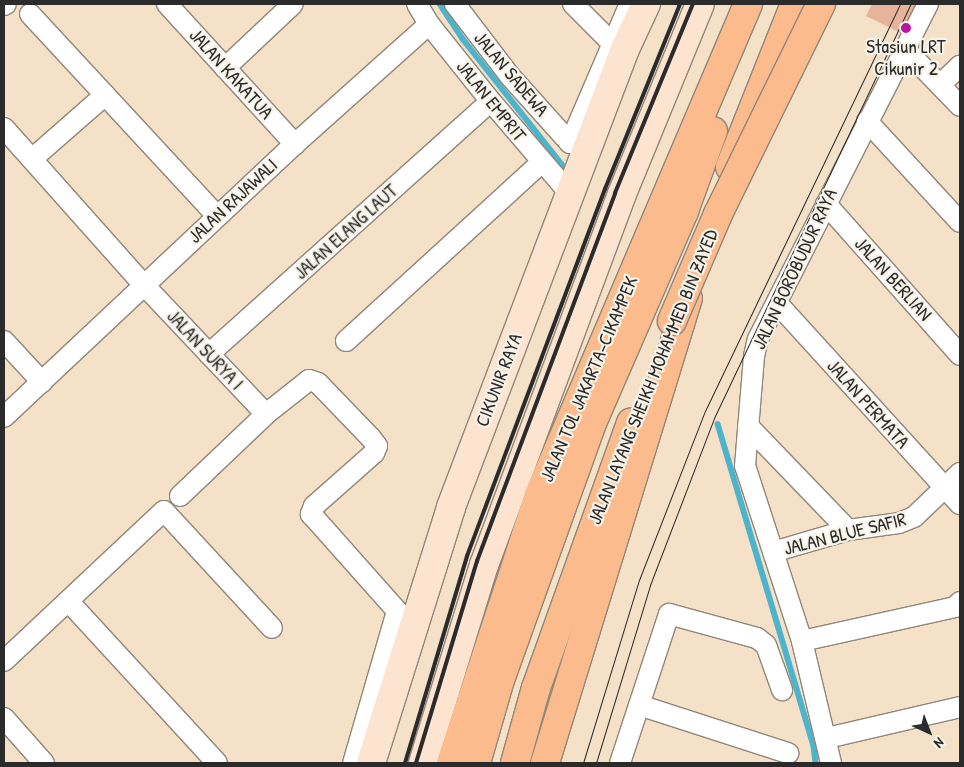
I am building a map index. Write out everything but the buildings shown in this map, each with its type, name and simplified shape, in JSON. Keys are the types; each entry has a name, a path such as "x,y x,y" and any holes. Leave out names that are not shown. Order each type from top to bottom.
{"highway":[{"path":"706,103 713,53 728,4"},
{"name":"JALAN TOL JAKARTA–CIKAMPEK","path":"451,763 540,495 748,4"},
{"name":"JALAN LAYANG SHEIKH MOHAMMED BIN ZAYED","path":"476,763 500,680 592,423 684,211 758,4"},
{"path":"545,763 715,208 795,4"},
{"name":"JALAN LAYANG SHEIKH MOHAMMED BIN ZAYED","path":"515,763 536,688 630,425 718,214 821,4"}],"street":[{"name":"JALAN KAKATUA","path":"166,4 295,144"},
{"path":"225,68 293,4"},
{"name":"JALAN EMPRIT","path":"417,4 429,24 541,163 570,195"},
{"name":"JALAN SADEWA","path":"455,4 509,75 570,143 613,44"},
{"path":"573,4 613,44 630,4"},
{"name":"CIKUNIR RAYA","path":"371,763 451,506 625,49 646,4"},
{"path":"423,763 487,556 622,194 700,4"},
{"name":"JALAN BOROBUDUR RAYA","path":"831,763 827,738 802,641 745,466 754,356 758,339 928,4"},
{"path":"30,14 217,216"},
{"name":"JALAN RAJAWALI","path":"4,417 217,216 429,24"},
{"path":"906,50 960,106"},
{"path":"940,85 960,66"},
{"path":"32,159 105,95"},
{"name":"JALAN ELANG LAUT","path":"209,354 482,109"},
{"path":"867,121 960,222"},
{"name":"JALAN SURYA I","path":"4,128 144,285 266,414"},
{"path":"346,341 541,163"},
{"name":"JALAN BERLIAN","path":"826,204 960,354"},
{"name":"JALAN PERMATA","path":"777,304 960,504"},
{"path":"4,341 42,382"},
{"path":"180,496 266,414 309,380 318,383 377,446 374,453 314,506 311,514 397,611 353,763"},
{"path":"748,426 848,530"},
{"name":"JALAN BLUE SAFIR","path":"773,552 848,530 899,523 914,517 960,473"},
{"path":"4,661 70,603 164,511 272,628"},
{"path":"802,641 954,607 960,602"},
{"path":"70,603 217,763"},
{"path":"620,763 669,614 757,638 766,645 782,690"},
{"path":"639,705 788,753"},
{"path":"827,738 960,707"},
{"path":"4,718 44,763"}],"waterway":[{"path":"440,4 463,39 569,173"},
{"path":"718,424 814,746 816,763"}],"tram line":[{"path":"583,763 639,580 705,411 900,4"},
{"path":"596,763 650,585 714,418 911,4"}],"railway":[{"path":"405,763 467,556 605,189 680,4"},
{"path":"416,763 477,561 615,193 693,4"}],"place":[{"name":"Stasiun LRT Cikunir 2","path":"906,28"}]}
